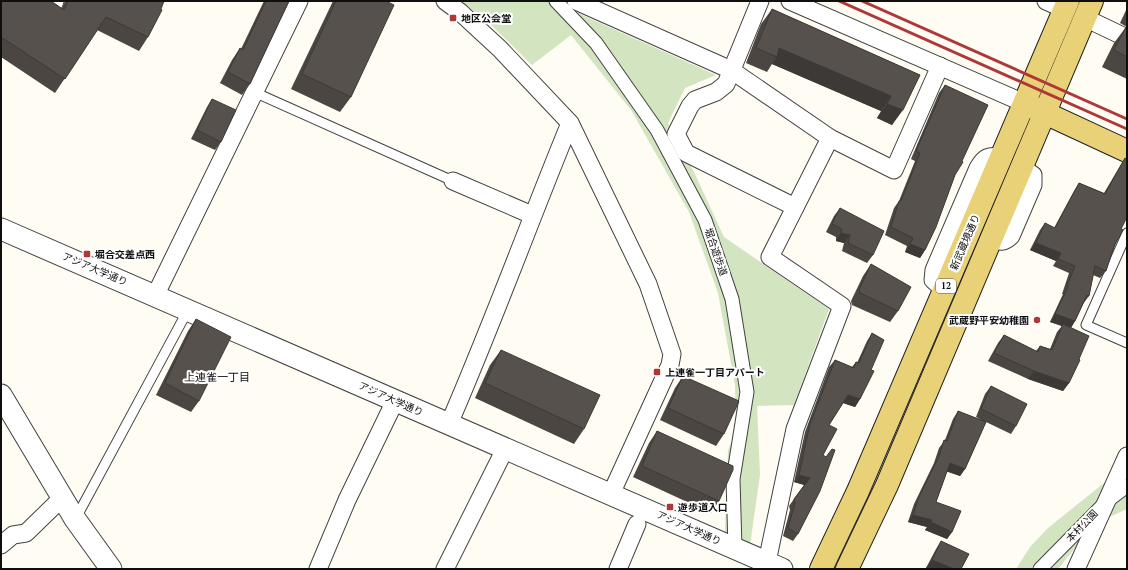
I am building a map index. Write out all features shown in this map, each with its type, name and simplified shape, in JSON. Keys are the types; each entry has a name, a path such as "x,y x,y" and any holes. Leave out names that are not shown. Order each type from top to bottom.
{"main road":[{"name":"新武蔵境通り","path":"821,569 858,491 1024,103 1059,4"},
{"name":"12","path":"847,569 887,484 1088,9"},
{"path":"1024,103 1127,151"}],"street":[{"path":"36,1 51,10 55,1"},
{"path":"155,296 299,1"},
{"path":"445,1 460,12 500,49 570,123 648,284 672,354 670,365 610,494"},
{"name":"堀合遊歩道","path":"556,1 596,43 657,130 705,220 732,299 747,392 733,479 735,548"},
{"path":"576,1 732,70 830,138 894,170 940,66"},
{"path":"760,1 726,84 716,92 695,100 690,106 676,134 686,153 795,207"},
{"path":"790,1 1024,103"},
{"path":"1088,9 1127,38"},
{"path":"448,424 478,358 532,215 570,123"},
{"path":"775,566 795,429 842,306 770,258 830,138"},
{"path":"452,181 532,215"},
{"name":"アジア大学通り","path":"1,229 775,566"},
{"path":"1,395 75,519 111,569"},
{"path":"318,569 347,500 396,401"},
{"path":"445,569 505,449"},
{"path":"1076,569 1127,456"},
{"name":"本村公園","path":"1040,569 1106,500 1127,486"},
{"path":"1,545 13,535 26,533 62,498"},
{"path":"618,569 637,524"}],"lane":[{"path":"254,92 452,181"},
{"path":"1127,233 1086,325 1127,343"},
{"path":"75,519 188,310"}],"green space":[{"path":"461,1 556,1 560,5 716,75 685,88 668,123 694,172 724,237 829,309 794,405 757,406 760,475 750,545 725,533 728,450 736,431 735,385 718,293 689,212 631,110 571,35 532,65 489,23"},
{"path":"1127,476 1127,509 1107,518"},
{"path":"1109,479 1079,543 1058,569 1016,569 1030,547 1048,528"}],"building":[{"path":"1,1 51,1 64,10 68,1 164,1 162,10 148,37 106,17 65,79 1,37"},
{"path":"266,1 289,1 250,84 228,72 240,48 243,50"},
{"path":"336,1 386,1 394,5 351,97 302,74"},
{"path":"772,9 920,75 903,110 887,104 891,96 779,48 777,57 756,48"},
{"path":"1127,27 1127,57 1114,50"},
{"path":"945,85 988,105 962,161 963,162 955,175 936,227 925,250 910,244 913,238 891,227 899,201 901,201 920,153 916,151"},
{"path":"212,99 236,110 221,142 197,130"},
{"path":"1125,158 1127,159 1127,217 1121,229 1123,230 1114,246 1106,271 1095,266 1089,296 1087,295 1075,321 1055,314 1068,287 1067,286 1075,266 1058,259 1061,253 1036,243 1045,223 1055,228 1079,183 1105,194"},
{"path":"840,208 884,231 873,255 848,243 850,235 841,233 842,229 832,224"},
{"path":"871,264 911,287 898,311 860,293 859,290"},
{"path":"196,319 231,337 199,401 165,383"},
{"path":"1063,324 1089,336 1069,383 1034,371 994,353 1004,335 1038,352 1040,346 1052,350"},
{"path":"872,333 884,340 871,370 874,371 860,399 848,395 829,425 837,429 823,455 826,457 832,449 835,450 820,491 798,534 788,528 795,503 794,499 810,478 799,475 810,424 835,360 854,368 856,362 859,363"},
{"path":"501,350 600,395 584,429 485,383"},
{"path":"683,376 739,401 724,434 668,408"},
{"path":"991,386 1027,404 1016,426 981,409"},
{"path":"958,411 986,422 965,469 950,463 936,502 961,511 952,532 931,522 932,520 913,515 919,497 939,456 944,440 947,441"},
{"path":"657,431 733,466 733,470 719,501 642,466"},
{"path":"941,541 969,554 961,569 954,569 932,560"}],"railway":[{"path":"839,1 1127,129"},
{"path":"862,1 1127,119"}],"place":[{"name":"地区公会堂","path":"453,18"},
{"name":"堀合交差点西","path":"87,254"},
{"name":"武蔵野平安幼稚園","path":"1037,320"},
{"name":"上連雀一丁目アパート","path":"657,372"},
{"name":"遊歩道入口","path":"670,507"}],"district":[{"name":"上連雀一丁目","path":"217,377"}]}
